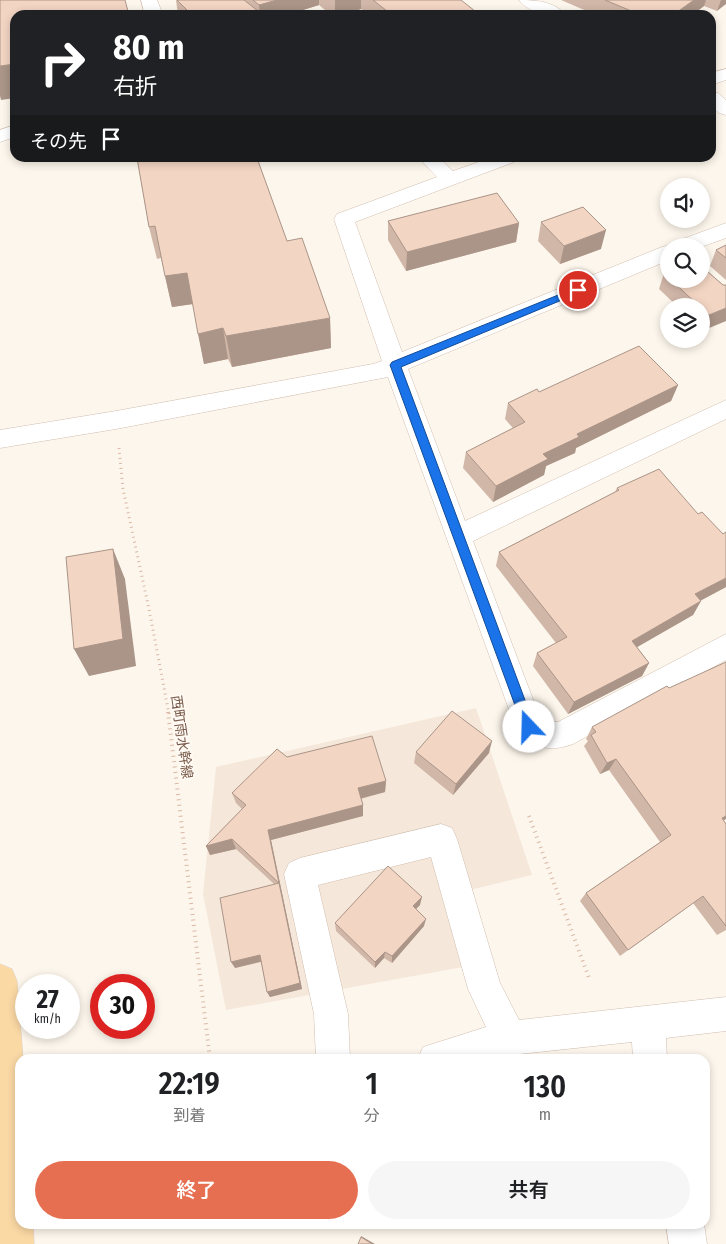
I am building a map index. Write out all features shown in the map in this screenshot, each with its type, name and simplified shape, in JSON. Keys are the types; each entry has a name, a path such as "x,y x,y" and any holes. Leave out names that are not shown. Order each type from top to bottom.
{"main road":[{"path":"0,981 10,1113 15,1244"}],"street":[{"path":"526,0 546,10"},
{"path":"716,101 726,109"},
{"path":"432,162 449,178"},
{"path":"495,162 344,219 395,365 529,727 542,734 554,737 564,734 726,646"},
{"path":"705,238 726,230"},
{"path":"0,439 116,420 377,372 660,256"},
{"path":"458,536 726,409"},
{"path":"333,1054 330,1014 300,874 441,839 485,990 510,1038"},
{"path":"453,1054 510,1038 726,1014"},
{"path":"648,1023 650,1054"},
{"path":"686,1229 688,1244"}],"path":[{"name":"西町雨水幹線","path":"116,420 123,489 149,609 170,726 209,1054"},
{"path":"529,816 589,978"}],"shaded area":[{"path":"476,708 532,875 445,896 463,967 226,1010 203,894 216,767"}],"building":[{"path":"0,0 125,0 128,10 10,10 10,65 0,66"},
{"path":"177,0 244,0 257,10 187,10"},
{"path":"253,0 277,0 259,5"},
{"path":"373,0 461,0 474,10 386,10"},
{"path":"605,0 694,0 680,10 629,10"},
{"path":"138,162 258,162 287,241 302,238 330,318 226,336 223,328 198,334 187,273 165,276 155,226 149,227"},
{"path":"497,193 519,223 407,252 388,221"},
{"path":"583,207 606,230 564,246 541,222"},
{"path":"726,245 726,258 716,250"},
{"path":"710,274 723,285 726,285 726,308 710,315 710,298 690,298 680,288 710,288"},
{"path":"639,346 678,385 577,434 579,437 543,454 548,459 496,486 466,452 525,422 508,403 537,389 539,392"},
{"path":"659,469 698,514 702,512 723,534 726,532 726,578 695,594 701,601 632,641 649,663 574,702 537,653 567,637 499,552 619,490 617,488"},
{"path":"113,549 123,639 74,649 66,557"},
{"path":"726,662 726,816 722,818 726,824 726,926 703,896 628,950 586,893 671,835 616,759 607,763 591,735 596,732 592,727 667,686 669,688"},
{"path":"452,711 492,741 456,784 416,752"},
{"path":"372,736 386,781 358,788 363,805 268,830 279,883 232,839 206,846 246,805 232,793 277,749 287,757"},
{"path":"388,866 422,897 413,906 426,919 392,956 385,952 375,962 335,923"},
{"path":"279,883 300,983 267,992 260,955 231,962 220,898"},
{"path":"361,1237 372,1244 358,1244"}],"route":[{"path":"529,727 395,365 578,290"}]}
